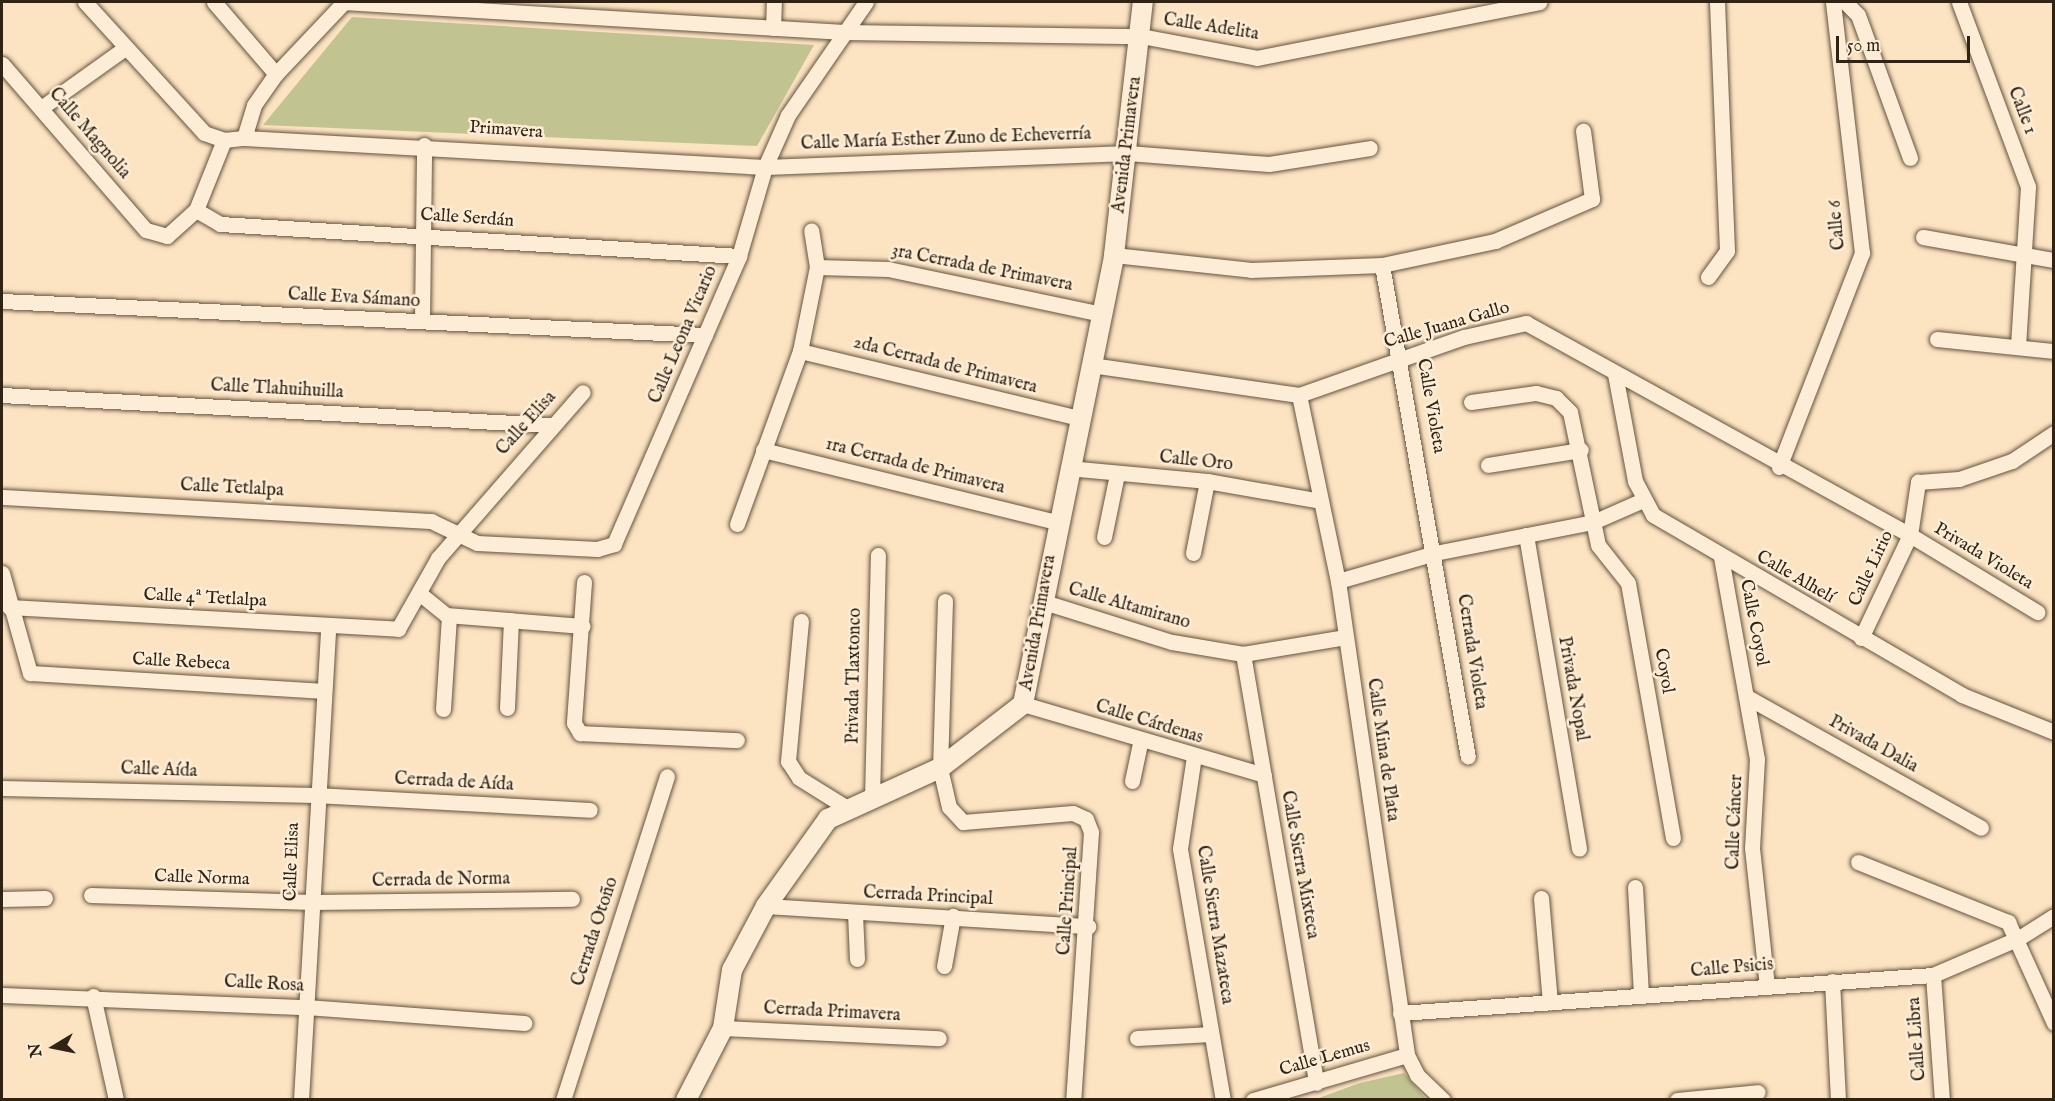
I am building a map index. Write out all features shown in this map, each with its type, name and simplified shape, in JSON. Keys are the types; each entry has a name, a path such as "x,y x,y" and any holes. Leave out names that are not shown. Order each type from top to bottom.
{"street":[{"path":"85,2 204,133 224,140 196,210"},
{"path":"214,2 276,74"},
{"path":"244,138 254,105 276,74 344,2"},
{"name":"Calle Adelita","path":"344,2 844,32 1142,36 1257,58 1518,4 1539,2"},
{"path":"773,28 774,2"},
{"name":"Calle Leona Vicario","path":"456,535 477,543 597,549 614,544 738,256 765,167 788,115 866,2"},
{"name":"Avenida Primavera","path":"686,1100 723,1028 732,970 766,906 828,819 847,808 940,768 1023,704 1044,602 1057,522 1114,255 1142,36 1143,2"},
{"path":"1708,277 1726,251 1717,2"},
{"name":"Calle 6","path":"1779,467 1862,253 1833,2"},
{"path":"1845,2 1858,15 1910,158"},
{"name":"Calle 1","path":"1959,2 2028,187 2027,254 2018,346"},
{"path":"41,108 125,48"},
{"name":"Calle Magnolia","path":"2,64 146,230 167,236 196,210"},
{"path":"1114,255 1251,270 1382,265 1495,241 1592,199 1583,131"},
{"name":"Primavera","path":"224,140 244,138 424,146 765,167"},
{"path":"422,321 425,236 424,146"},
{"name":"Calle María Esther Zuno de Echeverría","path":"765,167 1128,153 1269,164 1370,148"},
{"name":"Calle Serdán","path":"196,210 220,224 738,256"},
{"path":"737,524 800,351 817,267 812,230"},
{"path":"1923,237 2054,260"},
{"name":"Calle Violeta","path":"1382,265 1402,358 1436,554"},
{"name":"3ra Cerrada de Primavera","path":"817,267 888,269 1102,314"},
{"name":"Calle Eva Sámano","path":"2,301 705,335"},
{"name":"Calle Juana Gallo","path":"1091,365 1299,395 1402,358 1526,323 1779,467 1910,535"},
{"path":"1937,339 2054,351"},
{"name":"2da Cerrada de Primavera","path":"800,351 1080,418"},
{"path":"1338,581 1436,554 1593,522 1643,500 1615,374"},
{"name":"Calle Elisa","path":"398,629 456,535 550,424 583,392"},
{"path":"1471,402 1536,393 1556,398 1570,412 1581,450 1593,522"},
{"name":"Calle Tlahuihuilla","path":"2,395 550,424"},
{"name":"Calle Mina de Plata","path":"1299,395 1338,581 1407,1055 1417,1075 1443,1100"},
{"name":"Calle Lirio","path":"1861,638 1910,535 1918,482 1959,479 2012,461 2054,433"},
{"name":"1ra Cerrada de Primavera","path":"764,450 1057,522"},
{"path":"1488,465 1581,450"},
{"name":"Calle Oro","path":"1068,468 1207,481 1320,501"},
{"path":"1104,537 1117,474"},
{"path":"1193,554 1207,481"},
{"name":"Calle Tetlalpa","path":"2,497 366,515 431,521 456,535"},
{"name":"Calle Alhelí","path":"1643,500 1653,515 1861,638 1962,694 2054,732"},
{"name":"Coyol","path":"1593,522 1598,545 1628,583 1673,838"},
{"name":"Privada Violeta","path":"1910,535 2037,612"},
{"name":"Privada Nopal","path":"1526,536 1580,849"},
{"name":"Cerrada Violeta","path":"1436,554 1468,758"},
{"name":"Privada Tlaxtonco","path":"872,798 878,555"},
{"name":"Calle Coyol","path":"1721,557 1747,697"},
{"path":"2,573 9,608"},
{"path":"584,582 583,626 574,723 580,733 737,740"},
{"path":"419,593 450,616 583,626"},
{"path":"940,768 945,601"},
{"name":"Calle Altamirano","path":"1044,602 1172,642 1243,654 1346,637"},
{"name":"Calle 4ª Tetlalpa","path":"9,608 398,629"},
{"name":"Calle Rebeca","path":"9,608 23,665 38,675 321,691"},
{"path":"443,709 450,616"},
{"path":"507,708 511,620"},
{"path":"801,621 788,760 799,778 847,808"},
{"name":"Calle Elisa","path":"301,1100 312,902 315,795 321,691 328,626"},
{"name":"Calle Sierra Mixteca","path":"1243,654 1316,1083"},
{"name":"Privada Dalia","path":"1747,697 1981,828"},
{"name":"Calle Cáncer","path":"1747,697 1760,792 1752,848 1754,892 1767,986"},
{"name":"Calle Cárdenas","path":"1023,704 1140,742 1264,775"},
{"path":"1132,781 1140,742"},
{"name":"Calle Sierra Mazateca","path":"1194,756 1180,849 1223,1100"},
{"name":"Calle Principal","path":"940,768 949,807 963,822 1073,813 1086,819 1094,850 1073,1100"},
{"name":"Cerrada Otoño","path":"562,1100 667,776"},
{"name":"Calle Aída","path":"2,788 315,795"},
{"name":"Cerrada de Aída","path":"315,795 590,810"},
{"path":"1858,862 2008,922 2019,938 2054,1023"},
{"path":"1635,887 1641,996"},
{"name":"Calle Norma","path":"91,896 312,902"},
{"path":"2,899 45,898"},
{"path":"1541,898 1550,1003"},
{"name":"Cerrada de Norma","path":"312,902 572,899"},
{"name":"Cerrada Principal","path":"766,906 1088,926"},
{"path":"855,913 857,959"},
{"path":"944,966 953,916"},
{"name":"Calle Psicis","path":"1400,1013 1933,975 2019,938 2054,916"},
{"name":"Calle Libra","path":"1933,975 1942,1100"},
{"path":"1832,981 1838,1100"},
{"name":"Calle Rosa","path":"2,995 93,996 306,1007 524,1023"},
{"path":"93,996 116,1100"},
{"name":"Cerrada Primavera","path":"723,1028 939,1038"},
{"path":"1137,1038 1211,1034"},
{"name":"Calle Lemus","path":"1253,1100 1407,1055"},
{"path":"1677,1100 1758,1092"}],"green space":[{"path":"352,17 814,45 757,146 263,125"},
{"path":"1404,1073 1426,1099 1316,1099 1360,1083"}]}
